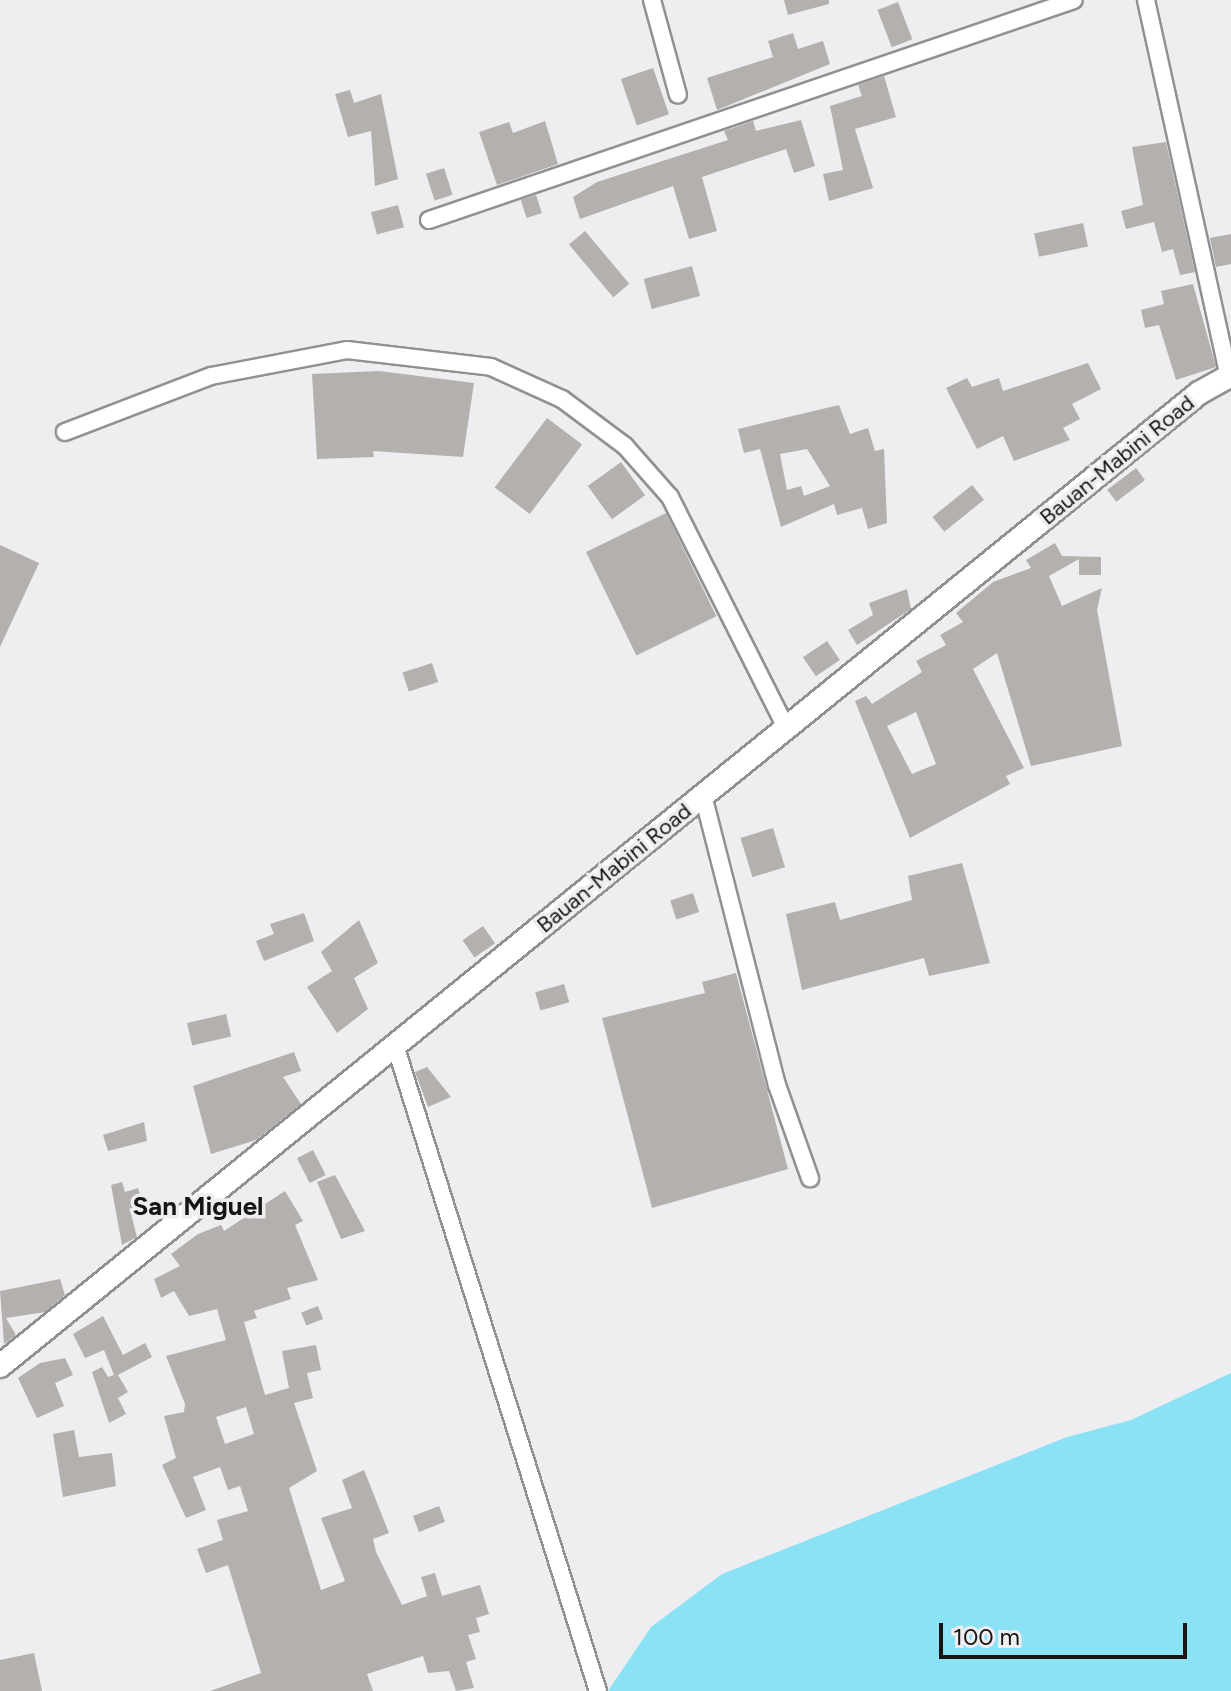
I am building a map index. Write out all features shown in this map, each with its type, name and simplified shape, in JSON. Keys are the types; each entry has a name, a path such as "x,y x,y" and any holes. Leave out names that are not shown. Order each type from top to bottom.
{"main road":[{"name":"Bauan-Mabini Road","path":"0,1366 1199,393 1230,376"}],"street":[{"path":"652,0 678,95"},
{"path":"429,220 1074,0"},
{"path":"1146,0 1230,376"},
{"path":"65,432 211,376 347,350 491,367 562,399 625,446 670,497 786,728"},
{"path":"703,795 777,1085 810,1178"},
{"path":"395,1045 598,1691"}],"water":[{"path":"1231,1373 1231,1691 608,1691 651,1627 722,1574 1067,1437 1131,1420"}],"building":[{"path":"784,0 829,0 829,4 788,15"},
{"path":"898,2 912,39 892,47 877,10"},
{"path":"793,33 798,49 823,41 830,64 717,110 707,78 773,57 768,41"},
{"path":"653,68 669,114 637,125 621,79"},
{"path":"884,76 896,117 855,129 873,188 829,201 823,174 843,170 830,106 862,96 858,85"},
{"path":"350,90 354,103 381,94 398,179 375,186 371,131 348,137 335,94"},
{"path":"801,120 815,166 794,173 786,149 702,177 717,231 689,239 673,186 580,219 573,197 597,182 728,140 724,131 753,121 756,131"},
{"path":"545,121 558,164 497,185 479,132 509,122 513,133"},
{"path":"1166,142 1195,272 1180,275 1173,249 1162,252 1154,222 1126,229 1121,211 1143,205 1132,147"},
{"path":"444,168 453,195 435,201 426,174"},
{"path":"536,195 542,213 527,218 521,200"},
{"path":"398,205 404,227 377,234 371,212"},
{"path":"1083,223 1088,246 1039,257 1034,233"},
{"path":"585,231 629,284 613,297 569,244"},
{"path":"1231,234 1231,264 1216,267 1210,238"},
{"path":"692,266 700,296 652,309 644,279"},
{"path":"1193,284 1216,367 1176,380 1159,325 1145,328 1141,310 1164,304 1161,291"},
{"path":"1088,363 1101,389 1072,404 1080,419 1063,428 1070,440 1014,461 1003,436 977,449 946,388 967,378 972,387 999,378 1003,391"},
{"path":"379,371 474,383 463,457 373,451 374,457 317,459 312,374"},
{"path":"839,405 850,434 868,428 875,451 884,449 887,523 868,529 862,508 837,515 834,504 781,527 760,449 744,453 738,429","holes":["807,449 830,486 804,496 801,486 787,490 780,454"]},
{"path":"547,418 582,444 530,514 495,487"},
{"path":"621,462 645,495 612,519 588,486"},
{"path":"1136,468 1145,480 1116,502 1107,490"},
{"path":"972,485 984,500 944,532 932,517"},
{"path":"666,513 716,616 636,655 586,552"},
{"path":"1055,543 1062,556 1101,557 1101,575 1079,575 1079,559 1049,576 1062,606 1102,588 1097,610 1122,746 1031,766 997,653 973,669 1024,768 1006,776 1010,784 910,838 855,701 866,696 872,704 922,672 916,661 946,645 940,635 963,622 956,613 993,582 1031,568 1026,560","holes":["916,712 936,764 912,774 887,726"]},
{"path":"0,545 39,563 0,647"},
{"path":"907,589 911,609 857,645 848,630 873,615 869,603"},
{"path":"827,641 840,660 816,676 803,657"},
{"path":"432,663 438,682 409,692 403,673"},
{"path":"773,828 785,867 752,877 740,838"},
{"path":"962,863 990,963 929,976 924,958 802,990 786,914 835,902 840,920 912,900 908,876"},
{"path":"693,893 699,912 676,919 670,900"},
{"path":"304,913 314,941 264,961 256,941 274,934 270,924"},
{"path":"359,920 378,963 354,978 368,1009 337,1033 307,987 332,971 321,952"},
{"path":"483,926 495,943 475,958 463,940"},
{"path":"736,973 788,1169 652,1208 602,1018 705,993 702,982"},
{"path":"564,984 569,1002 540,1011 535,992"},
{"path":"226,1014 231,1036 192,1045 187,1023"},
{"path":"294,1052 301,1071 283,1077 301,1104 256,1140 211,1154 193,1086"},
{"path":"427,1067 451,1097 428,1107 415,1072"},
{"path":"144,1122 147,1141 108,1151 103,1135"},
{"path":"313,1150 326,1175 310,1183 297,1158"},
{"path":"335,1175 365,1231 341,1239 317,1182"},
{"path":"122,1182 125,1192 138,1188 145,1209 131,1214 137,1237 122,1245 111,1185"},
{"path":"285,1191 303,1221 295,1225 318,1280 287,1288 291,1299 254,1311 257,1318 244,1322 265,1395 289,1388 282,1351 316,1345 321,1370 307,1373 313,1398 294,1403 317,1471 289,1488 321,1590 345,1581 321,1518 352,1508 342,1480 364,1470 389,1533 373,1539 376,1552 402,1605 427,1596 421,1577 435,1573 442,1596 480,1585 489,1614 476,1618 480,1632 468,1635 476,1659 466,1662 474,1688 456,1691 449,1671 428,1673 423,1656 367,1674 373,1691 210,1691 261,1673 228,1565 206,1573 197,1549 223,1540 217,1520 248,1511 240,1486 228,1490 220,1467 193,1477 206,1510 186,1518 162,1465 176,1458 164,1416 184,1412 185,1404 166,1356 226,1340 217,1309 189,1316 174,1291 161,1298 154,1279 180,1266 171,1254 198,1234 221,1225 224,1231","holes":["246,1407 254,1434 225,1444 216,1417"]},
{"path":"60,1279 65,1295 45,1312 6,1318 16,1335 4,1344 0,1291"},
{"path":"318,1306 323,1319 306,1326 301,1312"},
{"path":"103,1316 123,1355 145,1343 152,1357 118,1375 128,1392 118,1398 126,1414 109,1423 92,1372 102,1367 108,1377 114,1375 104,1350 85,1358 73,1334"},
{"path":"65,1358 73,1375 55,1383 64,1406 37,1418 18,1378 40,1363"},
{"path":"74,1430 79,1457 112,1453 116,1486 63,1497 53,1434"},
{"path":"439,1506 445,1522 419,1532 413,1516"},
{"path":"34,1653 42,1691 0,1691 0,1660"}],"district":[{"name":"San Miguel","path":"198,1207"}]}
